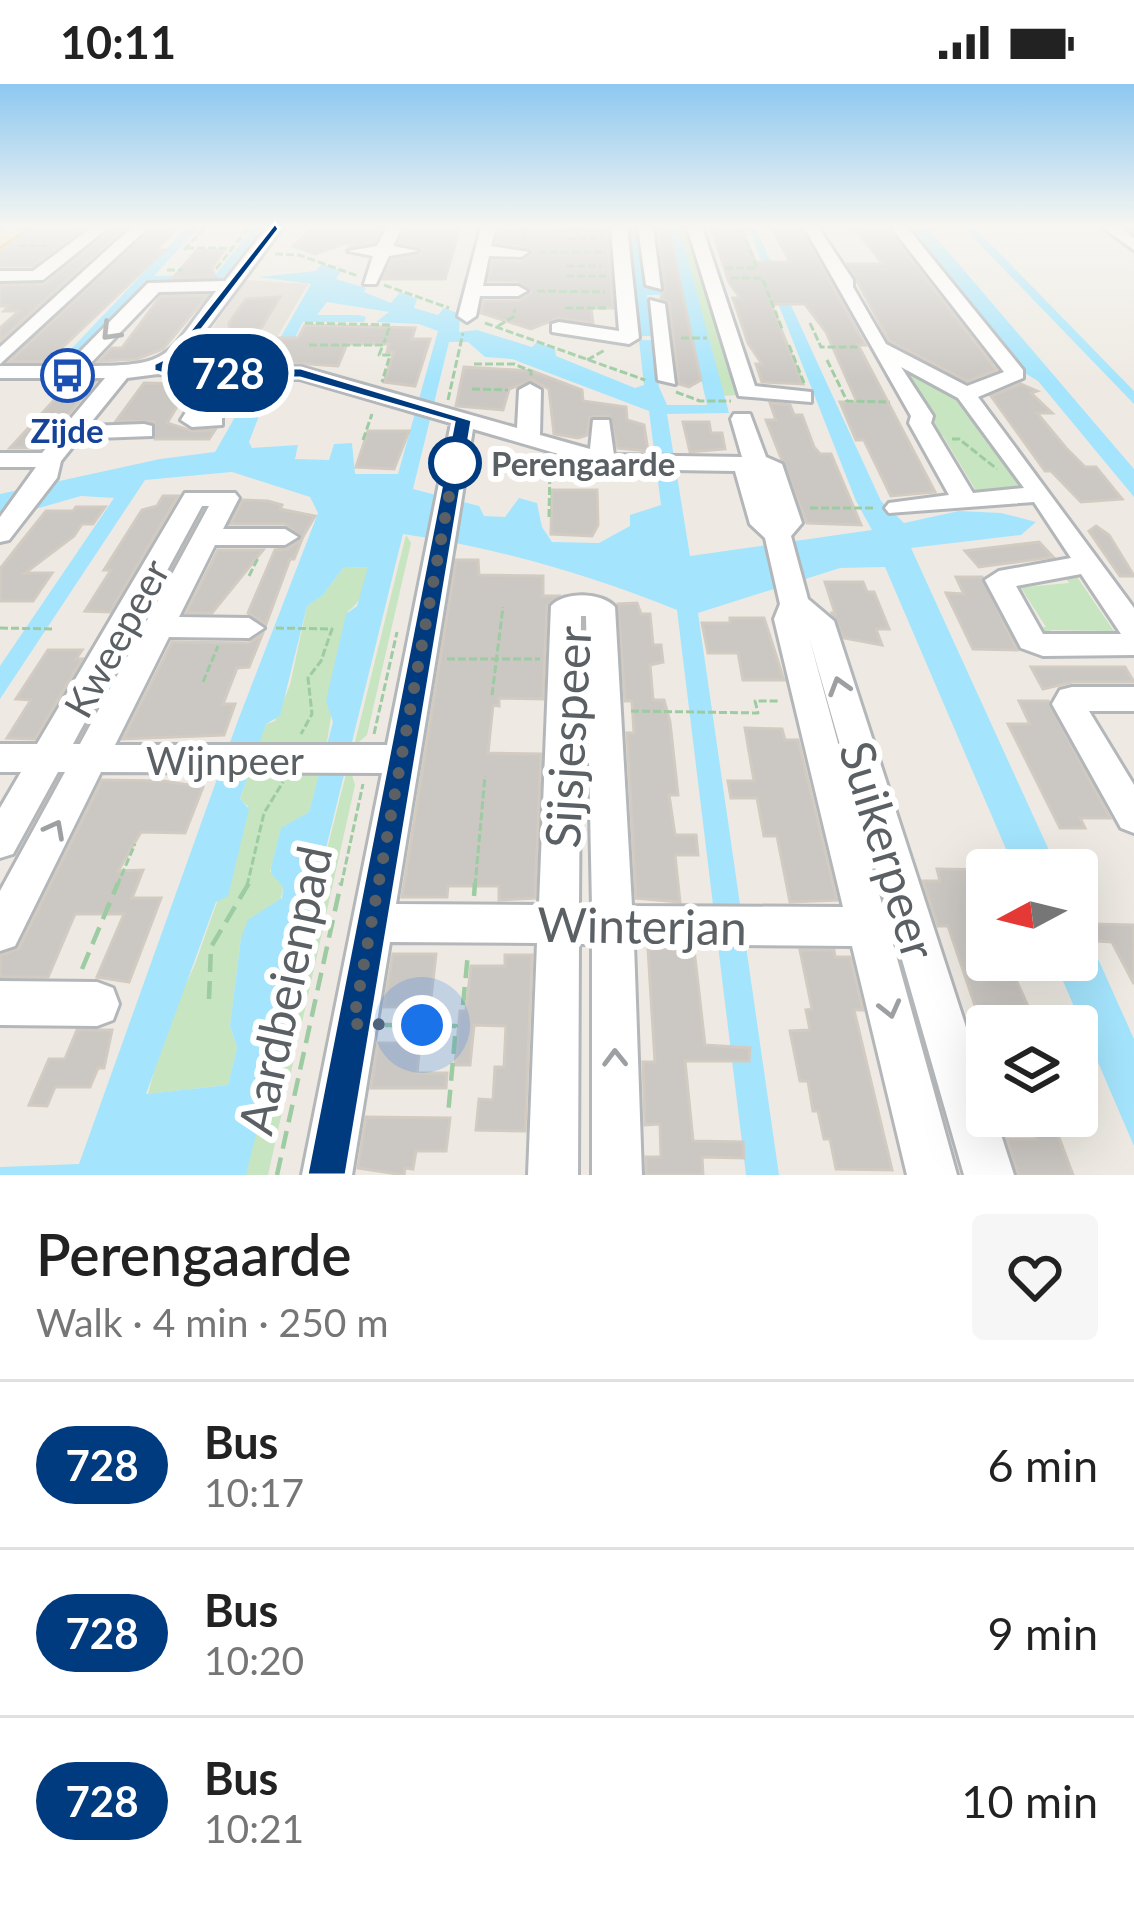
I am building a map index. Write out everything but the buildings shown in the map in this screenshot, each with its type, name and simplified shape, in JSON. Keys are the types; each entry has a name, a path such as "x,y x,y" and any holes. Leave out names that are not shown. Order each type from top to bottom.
{"street":[{"path":"1,368 86,278"},
{"path":"225,293 236,278"},
{"path":"467,316 475,278"},
{"path":"629,278 645,338 668,384"},
{"path":"639,278 655,294 645,338"},
{"path":"710,278 746,392 803,397"},
{"path":"841,278 965,501"},
{"path":"939,278 1016,374 966,394"},
{"path":"0,552 5,545 3,532 46,471 150,371 233,301 225,293 154,287 69,372"},
{"path":"471,291 528,291"},
{"path":"0,294 69,294"},
{"path":"558,338 585,328 622,340 645,338"},
{"path":"883,350 966,394 1134,630"},
{"path":"1,368 301,373 602,459 751,464"},
{"path":"0,460 46,471 74,459 150,371"},
{"path":"214,420 192,420 221,373"},
{"path":"528,438 530,390"},
{"name":"Suikerpeer","path":"734,410 763,524 781,522 795,604 789,619 811,702 891,927 989,1175"},
{"path":"327,1175 371,923 332,760 406,658 441,544 450,494 449,416"},
{"path":"601,425 602,459"},
{"path":"96,431 144,431"},
{"path":"898,508 1040,494"},
{"name":"Kweepeer","path":"0,842 194,498 226,498 0,932"},
{"name":"Kweepeer","path":"206,537 285,537"},
{"path":"1089,564 999,580 1032,641 1042,645 1134,644"},
{"name":"Suikerpeer","path":"795,604 819,620 885,838 891,927 932,1175"},
{"name":"Sijsjespeer","path":"553,1175 566,605 600,608 614,925 617,1175"},
{"name":"Kweepeer","path":"160,627 249,628"},
{"path":"1134,699 1072,699 1068,704 1134,817"},
{"name":"Wijnpeer","path":"0,758 332,760"},
{"name":"Winterjan","path":"371,923 891,927"},
{"path":"0,1003 82,1004"}],"path":[{"path":"528,291 561,291 592,278"},
{"path":"566,308 606,278"},
{"path":"761,278 784,331"},
{"path":"398,290 442,305"},
{"path":"467,316 533,338 558,338 638,377"},
{"path":"810,322 821,347 883,350"},
{"path":"305,323 390,325 380,355 390,355 362,440"},
{"path":"686,338 711,338"},
{"path":"449,416 461,344"},
{"path":"309,345 383,345"},
{"path":"827,360 847,401 917,413 942,423 951,439 959,439 998,470"},
{"path":"474,364 514,364 531,371 530,390"},
{"path":"668,384 700,401 734,410"},
{"path":"781,522 858,508"},
{"path":"491,695 502,607"},
{"name":"Aardbeienpad","path":"278,1175 332,760 406,658 400,619"},
{"path":"0,628 55,629"},
{"path":"203,682 249,628 332,629 321,662 308,678 312,715 296,740 332,760 264,813 253,878 211,947 209,1000"},
{"path":"406,658 564,658"},
{"path":"605,710 758,713 755,701 811,702"},
{"path":"463,1005 485,776"},
{"path":"82,1004 135,844"},
{"path":"353,1024 456,1026 448,1115"}],"shaded area":[{"path":"246,280 308,284 262,363 189,362"}],"green space":[{"path":"692,278 706,278 741,395 722,396"},
{"path":"902,363 957,394 1024,489 968,492 975,489 943,436 933,431 931,414 893,364"},
{"path":"406,535 411,543 367,735 354,746"},
{"path":"368,567 368,572 360,597 348,611 326,748 257,748 290,685 307,606 323,595 343,568"},
{"path":"1073,571 1120,640 1109,631 1050,630 1054,639 1040,640 1034,628 1046,627 1021,588 1009,587 1019,578 1026,587 1069,583 1062,573"},
{"path":"249,772 320,773 309,812 281,829 270,871 283,887 280,902 241,938 230,1025 237,1048 228,1085 148,1094 164,1033 195,964 245,823 248,806 240,800"},
{"path":"351,772 355,785 268,1175 245,1175 346,774"}],"water":[{"path":"139,278 224,278 149,280 71,365 56,365"},
{"path":"265,278 337,278 391,303 400,292 417,299 414,308 438,315 444,308 460,314 459,332 477,330 532,347 537,342 555,349 556,356 635,388 644,385 639,340 652,340 659,387 667,405 707,405 682,295 647,295 652,336 638,336 633,278 645,278 646,289 682,288 680,278 693,278 729,413 667,414 690,556 872,530 856,501 768,278 778,278 881,501 904,523 959,511 1001,513 1036,522 1021,535 911,548 1048,849 1006,849 885,567 840,568 698,613 779,1175 746,1175 677,610 542,564 403,534 246,1175 0,1175 0,1167 79,1164 237,723 318,513 310,497 232,472 145,480 0,699 0,666 114,498 81,496 0,519 0,494 160,459 215,452 311,284","holes":["327,302 389,312 376,322 419,324 438,331 398,474 355,474 352,443 334,444 329,460 295,459 298,445 252,448 249,442 272,382 303,322 364,322 366,317 359,315 317,315","449,342 468,342 485,357 512,359 649,411 661,505 630,515 630,526 599,543 552,542 542,527 537,503 519,498 505,517 484,516 479,506 413,489","368,567 357,606 346,614 326,701 333,722 309,812 281,828 271,873 283,887 282,898 248,920 241,938 230,1025 237,1048 228,1085 146,1094 216,902 228,896 249,809 240,799 266,724 280,716 307,606 323,595 343,568"]},
{"path":"945,278 971,278 1134,469 1134,497 1038,381 1018,369"},
{"path":"1012,278 1024,278 1134,391 1134,404"},
{"path":"1098,959 1134,1039 1134,1146 1098,1062 1098,1005 1073,1005 1063,981 1098,981"}],"bus line":[{"name":"728","path":"236,278 176,359 160,368 178,373 301,373 463,420 327,1175"}],"place":[{"name":"Zijde","path":"67,376"},
{"name":"Perengaarde","path":"455,463"}],"route":[{"path":"422,1025 353,1024 455,463"}]}
